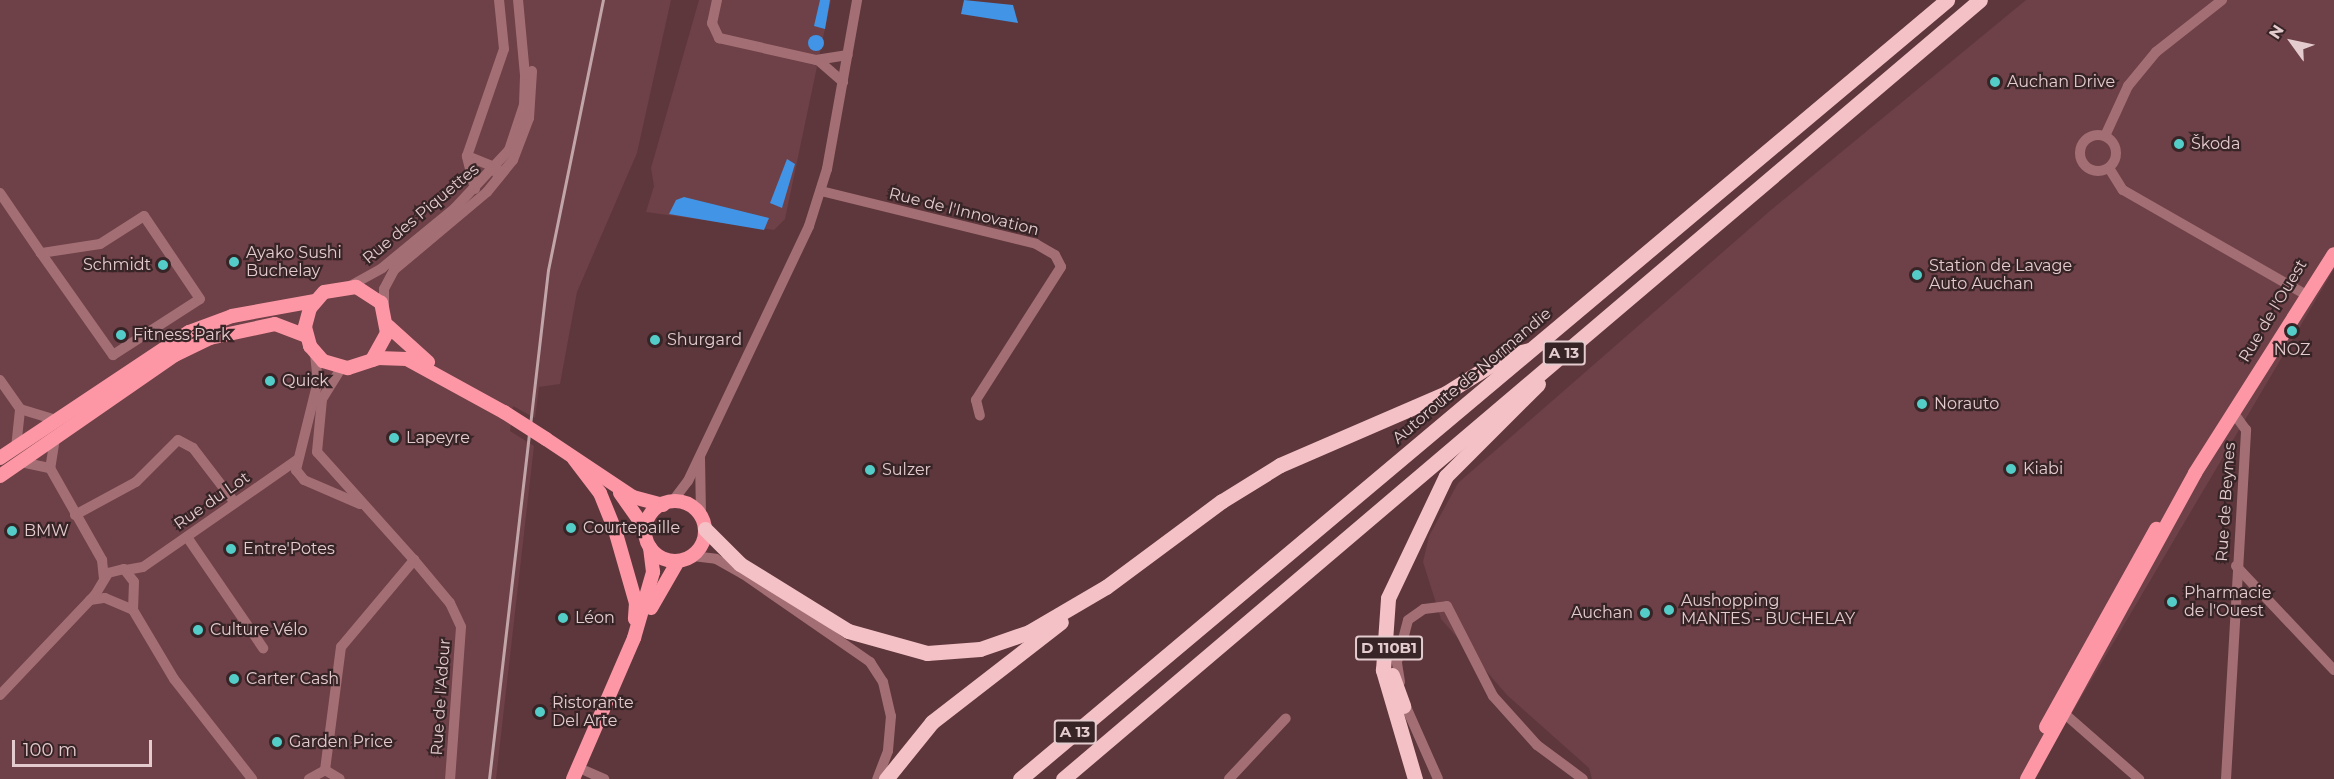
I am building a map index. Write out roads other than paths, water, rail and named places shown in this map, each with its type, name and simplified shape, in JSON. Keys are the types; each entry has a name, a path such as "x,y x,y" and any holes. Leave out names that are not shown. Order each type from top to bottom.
{"highway":[{"name":"Autoroute de Normandie","path":"1020,779 1947,0"},
{"name":"A 13","path":"1063,779 1980,0"},
{"path":"886,779 946,710 1106,587 1259,477 1446,393 1504,356 1531,349"},
{"path":"1415,779 1383,670 1383,619 1419,523 1446,476 1537,388 1539,374"},
{"path":"703,523 741,564 830,621 866,639 917,652 964,652 997,644 1106,587"},
{"name":"D 110B1","path":"1395,588 1390,668 1403,706"}],"main road":[{"name":"Rue de l'Ouest","path":"2061,710 2157,527 2195,473 2334,246"},
{"name":"Rue de l'Ouest","path":"2305,294 2334,254"},
{"path":"0,458 158,349 205,324 315,301 332,288 350,286 370,293 384,309 388,326 398,340 472,392 639,500 688,504 703,523 693,555 678,561 664,559 650,548"},
{"path":"306,336 315,301"},
{"path":"0,476 175,356 226,332 282,324 306,336 315,354 341,368 372,360 407,360 472,392"},
{"path":"372,360 383,347 388,326"},
{"path":"574,459 600,493 615,530 636,603 634,638"},
{"path":"573,779 634,638 653,572 646,530 605,479"},
{"path":"646,530 651,515 668,503"},
{"path":"584,775 630,675 657,592 678,561"},
{"path":"2018,779 2061,710"},
{"path":"2027,779 2061,710"}],"street":[{"path":"475,189 467,156 504,49 499,0"},
{"name":"Rue des Piquettes","path":"350,286 382,268 497,168 524,105 518,0"},
{"path":"717,0 715,35 816,60 848,55"},
{"path":"668,503 702,454 796,256 820,191 843,82 857,0"},
{"path":"2105,135 2128,86 2156,52 2222,0"},
{"name":"Rue des Piquettes","path":"384,309 384,289 394,270 497,180 521,144 531,101 531,60 520,16"},
{"path":"816,60 843,82"},
{"path":"2105,135 2116,148 2109,168"},
{"path":"2105,135 2089,137 2079,153 2087,168 2109,168"},
{"path":"467,156 497,168 497,180"},
{"path":"2109,168 2123,190 2305,294"},
{"name":"Rue de l'Innovation","path":"820,191 1036,244 1055,255 1061,267 976,400 980,416"},
{"path":"0,193 41,253 113,355 200,299 144,216 100,244 41,253"},
{"path":"304,479 299,458 318,381 315,354"},
{"path":"304,479 321,476 321,458 314,436 322,399 341,368"},
{"path":"0,380 20,409 56,420"},
{"path":"16,447 20,409"},
{"name":"Rue de Beynes","path":"2226,779 2236,566 2246,430 2233,412"},
{"path":"55,438 50,468 102,560 103,581 115,600 133,610"},
{"path":"75,515 136,482 178,440 193,448 235,503"},
{"path":"702,454 703,523"},
{"path":"299,458 321,458"},
{"name":"Rue du Lot","path":"143,567 299,458"},
{"name":"Rue de l'Adour","path":"321,458 450,603 461,627 450,779"},
{"path":"21,462 50,468"},
{"path":"276,474 304,479 366,507"},
{"path":"187,537 263,648"},
{"path":"693,555 716,560 743,574 870,662 883,682 891,716 888,751 877,779"},
{"path":"102,560 121,570 134,582"},
{"path":"325,770 340,647 414,560"},
{"path":"2236,566 2334,670"},
{"path":"0,695 90,600 103,581 121,570 143,567"},
{"path":"143,567 134,582 133,610 174,679 252,779"},
{"path":"90,600 115,600 132,593"},
{"path":"1403,706 1397,662 1408,620 1424,609 1447,606 1501,706 1537,745 1583,779"},
{"name":"D 110B1","path":"1403,706 1438,779"},
{"path":"2061,710 2139,779"},
{"path":"1229,779 1286,718"},
{"path":"309,779 325,770"},
{"path":"325,770 340,779"},
{"path":"584,775 604,779"}],"water":[{"path":"820,0 830,0 825,29 814,26"},
{"path":"964,0 1013,5 1018,23 961,14"},
{"path":"813,35 819,35 824,43 822,49 813,51 808,46 808,40"},
{"path":"787,159 795,164 782,208 770,203"},
{"path":"684,197 769,218 764,230 669,214 676,200"}],"railway":[{"path":"489,779 548,270 603,0"}],"place":[{"name":"Auchan Drive","path":"1995,82"},
{"name":"Škoda","path":"2179,144"},
{"name":"Ayako Sushi Buchelay","path":"234,262"},
{"name":"Schmidt","path":"163,265"},
{"name":"Station de Lavage Auto Auchan","path":"1917,275"},
{"name":"NOZ","path":"2292,331"},
{"name":"Fitness Park","path":"121,335"},
{"name":"Shurgard","path":"655,340"},
{"name":"Quick","path":"270,381"},
{"name":"Norauto","path":"1922,404"},
{"name":"Lapeyre","path":"394,438"},
{"name":"Kiabi","path":"2011,469"},
{"name":"Sulzer","path":"870,470"},
{"name":"Courtepaille","path":"571,528"},
{"name":"BMW","path":"12,531"},
{"name":"Entre'Potes","path":"231,549"},
{"name":"Pharmacie de l'Ouest","path":"2172,602"},
{"name":"Aushopping MANTES - BUCHELAY","path":"1669,610"},
{"name":"Auchan","path":"1645,613"},
{"name":"Léon","path":"563,618"},
{"name":"Culture Vélo","path":"198,630"},
{"name":"Carter Cash","path":"234,679"},
{"name":"Ristorante Del Arte","path":"540,712"},
{"name":"Garden Price","path":"277,742"}]}
